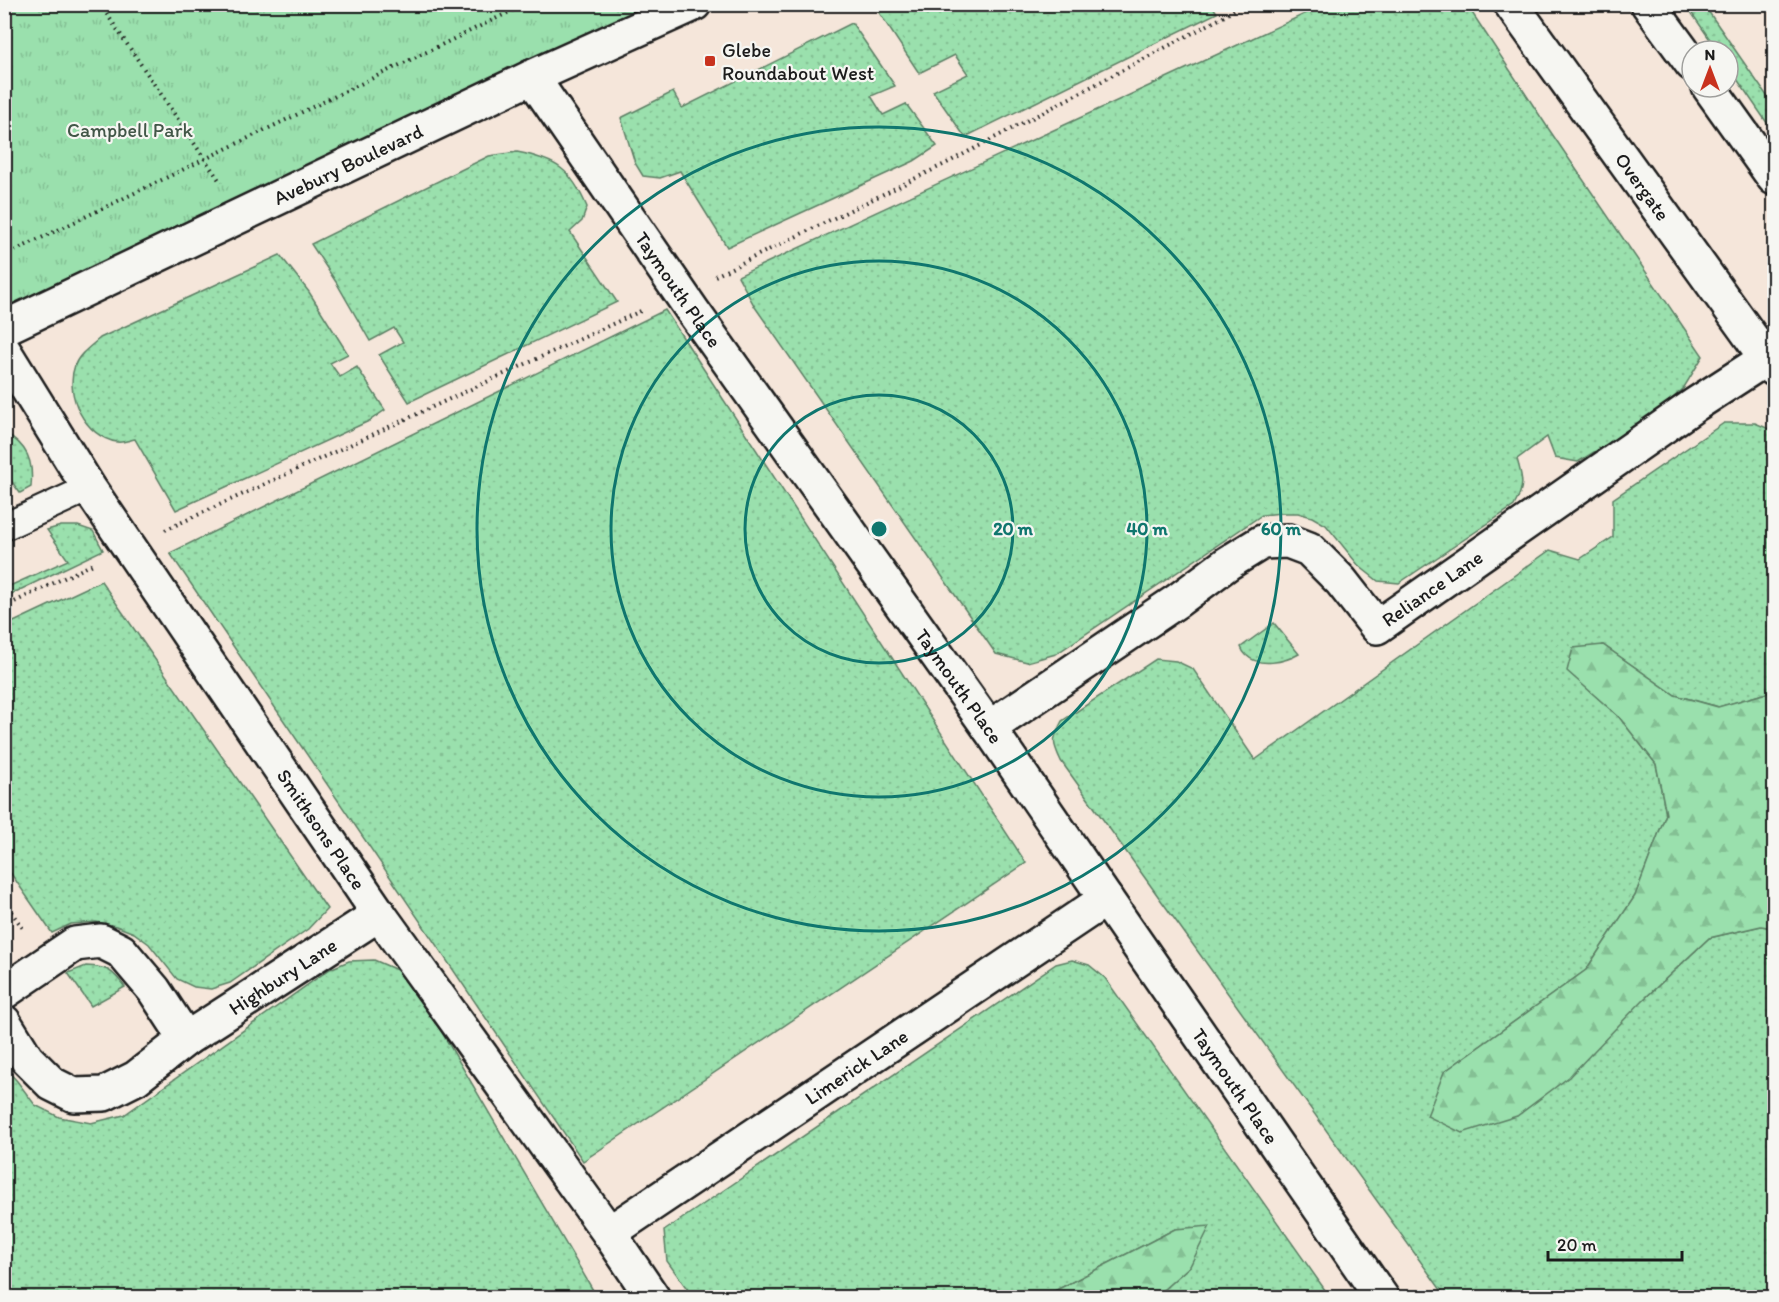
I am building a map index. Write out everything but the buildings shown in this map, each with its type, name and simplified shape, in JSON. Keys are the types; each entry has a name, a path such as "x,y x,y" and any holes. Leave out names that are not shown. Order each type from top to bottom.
{"street":[{"name":"Avebury Boulevard","path":"4,328 532,77 694,4"},
{"name":"Overgate","path":"1511,4 1771,363"},
{"path":"1648,4 1680,48"},
{"name":"Taymouth Place","path":"532,77 680,293 989,728 1382,1298"},
{"path":"1718,99 1774,178"},
{"name":"Smithsons Place","path":"4,351 89,488 379,914 609,1233 653,1298"},
{"name":"Reliance Lane","path":"989,728 1262,542 1288,541 1309,549 1341,581 1377,627 1696,404 1771,363"},
{"name":"Limerick Lane","path":"609,1233 1106,899"},
{"name":"Highbury Lane","path":"4,1022 27,1059 52,1084 74,1095 104,1094 136,1078 186,1039 379,914"},
{"path":"4,992 75,944 101,941 121,951 154,990 186,1039"}],"lane":[{"path":"4,527 89,488"}],"path":[{"path":"100,4 243,215"},
{"path":"4,256 526,4"},
{"path":"4,607 680,293 947,163 1244,4"}],"green space":[{"name":"Campbell Park","path":"5,5 694,5 5,328"},
{"path":"874,5 1212,5 1217,13 965,137 933,91 968,74 955,55 919,73"},
{"path":"1324,5 1467,5 1703,356 1683,389 1654,415 1578,462 1555,458 1547,437 1517,459 1522,483 1514,506 1399,583 1378,581 1359,566 1326,525 1312,517 1298,513 1262,515 1056,654 1027,662 996,654 755,307 738,276"},
{"path":"1686,5 1704,5 1728,39 1710,39"},
{"path":"852,23 895,86 871,96 883,115 906,104 937,146 914,161 727,247 680,171 660,178 643,176 635,163 621,118 673,92 682,108"},
{"path":"1740,57 1774,106 1774,133 1740,83"},
{"path":"517,152 553,163 561,168 575,184 587,207 582,221 570,232 617,302 409,402 379,355 403,342 394,328 370,341 311,244 489,156"},
{"path":"280,255 309,292 348,354 330,363 340,377 357,367 385,410 369,421 176,510 135,439 119,442 106,438 95,432 80,413 72,389 75,365 82,354 100,338"},
{"path":"665,310 1026,863 583,1161 170,553"},
{"path":"1724,423 1755,423 1774,431 1774,691 1719,707 1675,695 1603,645 1568,671 1619,717 1656,764 1666,814 1635,896 1586,970 1444,1072 1644,999 1709,938 1761,926 1774,928 1774,1297 1446,1297 1061,761 1055,745 1056,733 1062,721 1156,659 1176,661 1193,669 1255,760 1550,550 1580,559 1613,537 1613,499"},
{"path":"4,432 18,442 30,462 31,487 20,493 7,475 5,476"},
{"path":"61,526 78,526 93,531 103,550 5,597 5,588 68,560 47,530"},
{"path":"101,581 327,909 308,929 230,983 211,989 194,987 177,979 149,944 134,933 116,926 96,922 71,924 52,933 5,865 5,626"},
{"path":"1274,623 1299,654 1265,663 1251,659 1241,647"},
{"path":"1603,645 1675,695 1718,707 1774,691 1774,928 1761,926 1709,938 1644,999 1569,1077 1517,1116 1462,1133 1427,1116 1444,1072 1586,970 1635,896 1666,814 1656,764 1619,717 1567,671 1573,648"},
{"path":"374,960 397,970 413,983 597,1297 5,1297 4,1067 35,1105 59,1117 91,1123 124,1115 330,969 349,961"},
{"path":"1072,960 1089,965 1105,978 1330,1297 1155,1297 1190,1266 1175,1229 1043,1297 693,1297 667,1261 664,1231 1056,964"},
{"path":"86,966 109,970 125,987 91,1006 68,973"},
{"path":"1210,1226 1190,1266 1155,1297 1043,1297 1175,1229"}],"place":[{"name":"Glebe Roundabout West","path":"710,61"}]}
